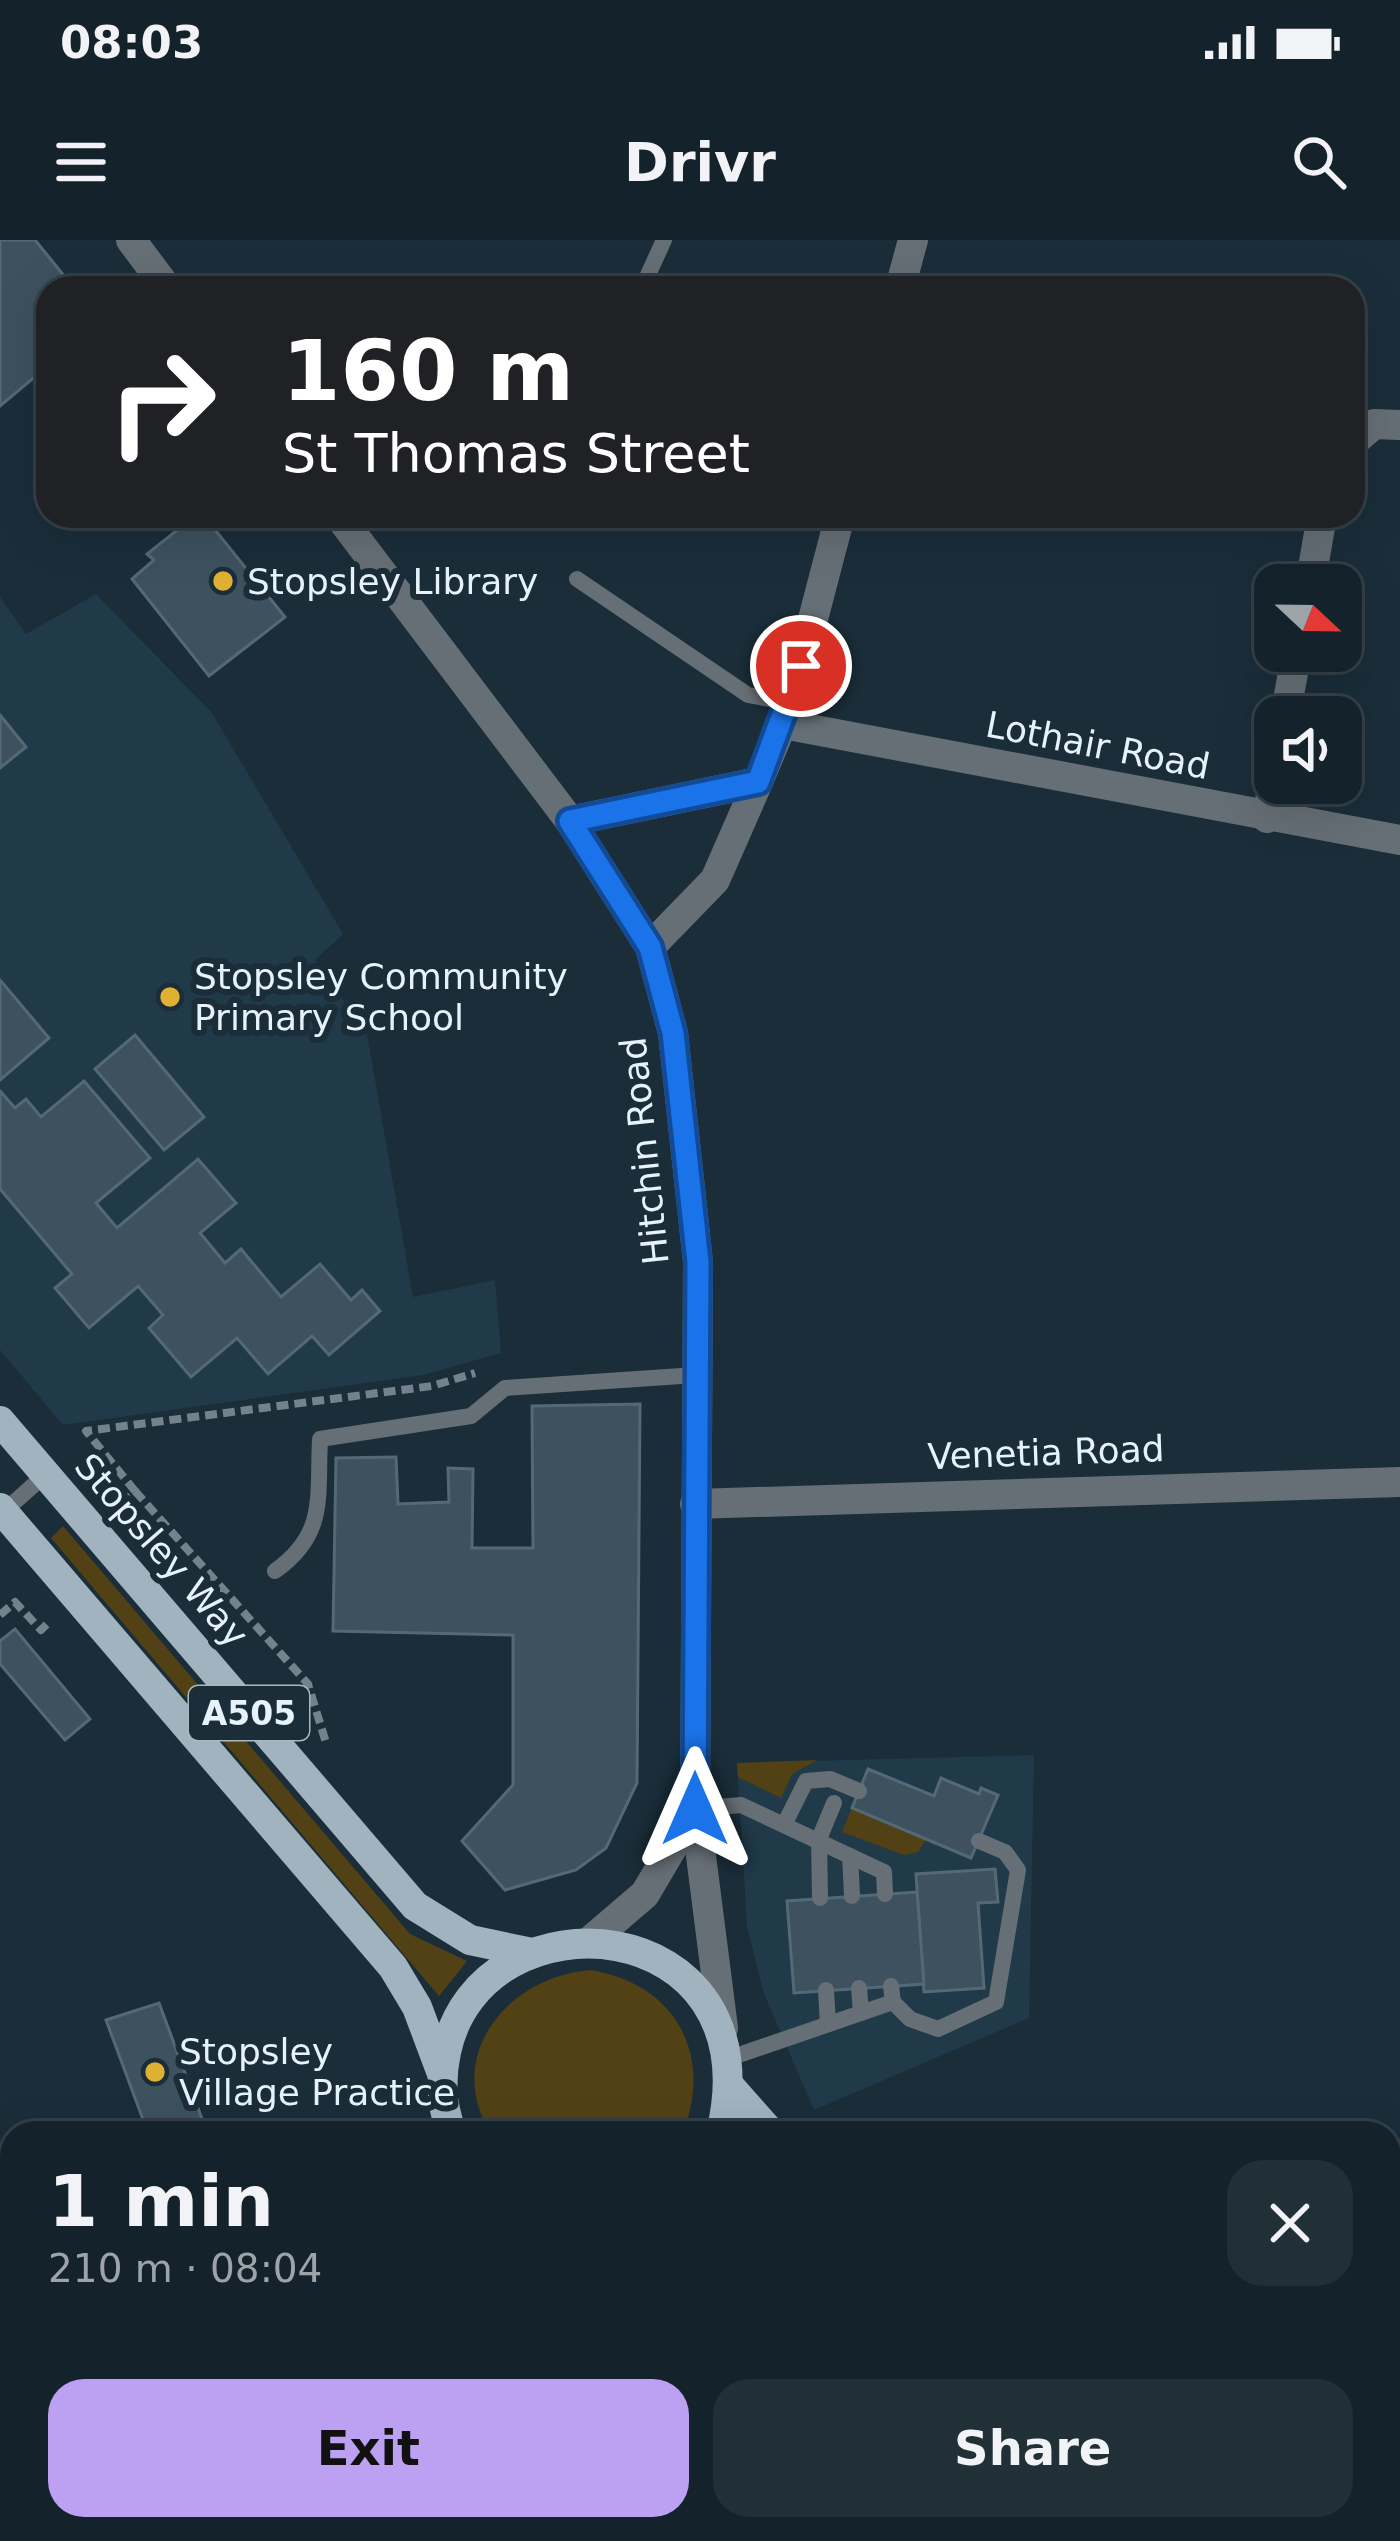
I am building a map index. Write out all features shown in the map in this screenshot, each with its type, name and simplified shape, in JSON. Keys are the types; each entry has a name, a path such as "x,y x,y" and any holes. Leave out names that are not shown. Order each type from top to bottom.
{"main road":[{"name":"Stopsley Way","path":"0,1421 415,1906 470,1940 532,1953"},
{"name":"A505","path":"1,1511 393,1967 417,2007 441,2072"},
{"name":"A505","path":"441,2121 441,2072 451,2027 474,1988 532,1953 589,1942 626,1947 668,1965 700,1992 728,2058 764,2121"},
{"path":"722,2121 728,2058"}],"street":[{"path":"131,240 158,276"},
{"path":"903,276 913,240"},
{"path":"1365,431 1373,424 1400,425"},
{"name":"Hitchin Road","path":"348,528 570,821 650,947 673,1033 695,1239 695,1809 728,2058"},
{"path":"650,947 715,880 787,714 837,528"},
{"path":"1314,564 1320,528"},
{"name":"Lothair Road","path":"787,714 1267,818 1400,840"},
{"path":"570,821 758,782"},
{"path":"1267,818 1269,804"},
{"name":"Venetia Road","path":"695,1504 1400,1481"},
{"path":"589,1942 645,1894 695,1809"}],"lane":[{"path":"648,276 664,240"},
{"path":"577,579 748,695 787,714"},
{"path":"275,1571 301,1553 316,1526 320,1439 471,1416 505,1388 696,1375"},
{"path":"1,1511 46,1474"},
{"path":"785,1823 806,1781 830,1779 859,1791"},
{"path":"820,1898 819,1839 834,1803"},
{"path":"695,1809 741,1804 785,1823 884,1872 885,1894"},
{"path":"728,2058 861,2013 892,1994 910,2019 938,2029 996,2002 1018,1870 1005,1852 979,1841"},
{"path":"850,1856 853,1896"},
{"path":"859,1988 861,2013"},
{"path":"826,1990 828,2024"}],"path":[{"path":"329,1754 308,1684 86,1431 432,1386 495,1367"},
{"path":"122,1503 135,1491"},
{"path":"0,1615 15,1602 41,1630 48,1623"}],"shaded area":[{"name":"Stopsley Community Primary School","path":"96,594 212,713 343,934 315,960 367,1034 413,1297 495,1280 501,1353 423,1375 63,1425 0,1350 0,597 26,634"},
{"path":"63,1526 410,1934 467,1961 439,1996 51,1538"},
{"path":"1034,1755 1029,2018 814,2110 763,1991 747,1926 737,1763"},
{"path":"817,1760 792,1774 781,1798 738,1777 737,1763"},
{"path":"852,1808 926,1839 918,1852 904,1855 842,1832"},
{"path":"590,1970 619,1977 664,2006 689,2048 693,2074 686,2121 485,2121 474,2075 492,2024 534,1987"}],"building":[{"path":"0,240 35,240 64,276 36,276 36,376 0,406"},
{"path":"180,528 214,528 285,617 209,676 132,579 154,560 147,554"},
{"path":"0,715 26,747 0,768"},
{"path":"0,980 49,1038 0,1080"},
{"path":"135,1035 204,1117 164,1150 95,1069"},
{"path":"84,1081 150,1158 96,1203 117,1228 198,1159 236,1203 200,1233 225,1263 241,1249 281,1297 320,1264 351,1300 362,1290 380,1311 329,1355 312,1336 268,1374 237,1338 191,1377 149,1328 163,1315 138,1286 89,1328 55,1288 72,1274 0,1189 0,1091 15,1108 26,1099 41,1117"},
{"path":"640,1404 637,1783 606,1848 576,1870 505,1890 462,1841 513,1785 513,1635 333,1631 336,1458 396,1457 398,1504 449,1502 448,1468 473,1469 472,1548 533,1548 532,1406"},
{"path":"15,1629 90,1719 65,1740 0,1664 0,1641"},
{"path":"868,1769 934,1796 941,1778 979,1794 981,1788 998,1795 971,1858 852,1808"},
{"path":"995,1869 998,1902 978,1903 984,1988 924,1992 916,1874"},
{"path":"917,1892 924,1984 794,1993 787,1901"},
{"name":"Stopsley Village Practice","path":"159,2003 203,2121 144,2121 106,2020"}],"place":[{"name":"Stopsley Library","path":"223,581"},
{"name":"Stopsley Community Primary School","path":"170,997"},
{"name":"Stopsley Village Practice","path":"155,2072"}],"route":[{"path":"695,1809 698,1262 673,1033 650,947 570,821 758,782 791,704 801,666"}]}
